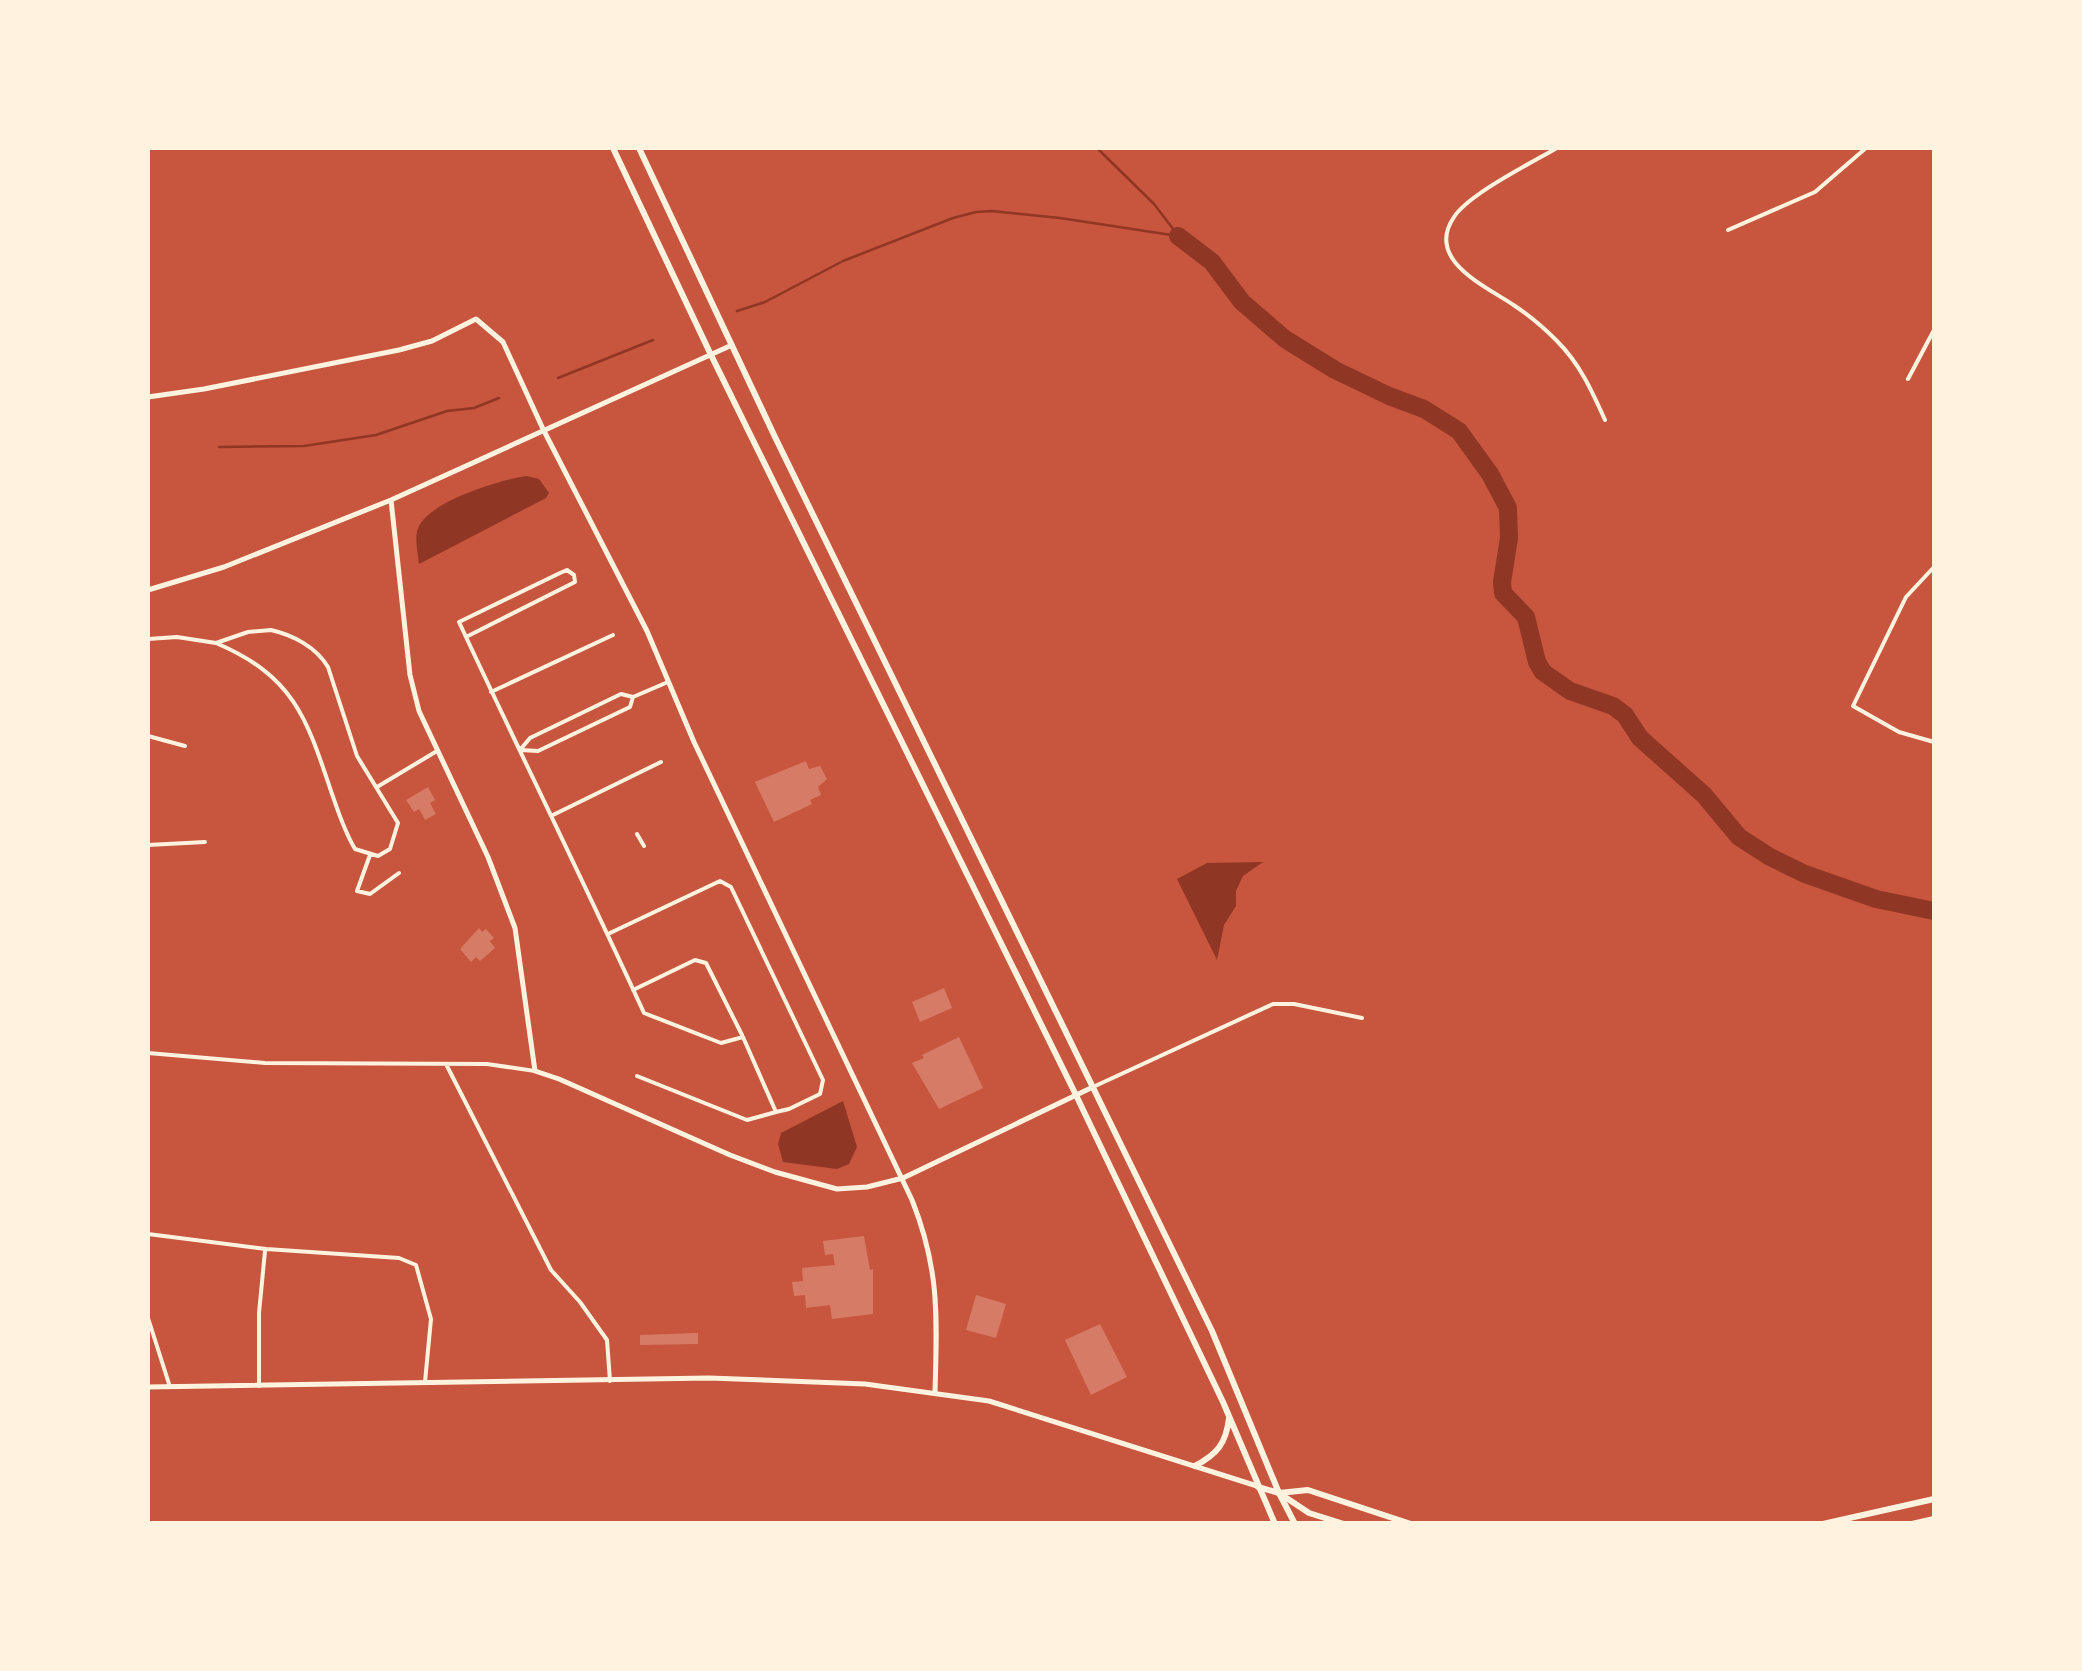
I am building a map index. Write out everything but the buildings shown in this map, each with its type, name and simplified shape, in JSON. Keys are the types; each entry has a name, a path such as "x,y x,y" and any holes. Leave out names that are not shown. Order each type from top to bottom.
{"main road":[{"path":"613,148 1074,1094 1276,1524"},
{"path":"639,148 1213,1333 1279,1493 1296,1524"},
{"path":"1195,1466 1215,1455 1222,1446 1229,1417"},
{"path":"1257,1486 1279,1493 1309,1513 1344,1524"},
{"path":"1279,1493 1308,1490 1411,1524"},
{"path":"1823,1524 1934,1499"},
{"path":"1912,1524 1934,1519"}],"street":[{"path":"1556,148 1468,202 1455,214 1447,239 1450,255 1461,272 1518,308 1576,362 1605,420"},
{"path":"1728,230 1815,192 1866,148"},
{"path":"148,397 432,342 476,319 503,342 647,631 740,840 904,1178 928,1242 936,1284 935,1392"},
{"path":"1908,379 1934,330"},
{"path":"148,590 224,567 391,500 732,345"},
{"path":"391,500 410,675 419,711 488,857 515,928 535,1071"},
{"path":"1934,567 1906,597 1852,706 1899,732 1934,742"},
{"path":"466,638 575,582 574,575 567,570 459,622 466,638 491,692 552,815 644,1013 721,1043 743,1037"},
{"path":"521,592 528,606"},
{"path":"148,639 177,637 216,643 260,664 294,699 355,849 378,856 390,849 398,823 358,756 335,680 320,654 286,634 271,630 248,632 216,643"},
{"path":"491,692 613,635"},
{"path":"520,750 530,738 621,694 633,697 668,682"},
{"path":"520,750 538,751 630,708 633,697"},
{"path":"577,715 586,728"},
{"path":"148,736 185,746"},
{"path":"377,787 437,752"},
{"path":"552,815 660,762"},
{"path":"637,834 644,846"},
{"path":"148,845 206,842"},
{"path":"370,855 357,890 370,894 398,873"},
{"path":"608,934 720,880 731,888 823,1080 820,1094 789,1110 747,1120 638,1076"},
{"path":"634,990 695,960 706,964 776,1112"},
{"path":"148,1053 265,1064 487,1064 535,1071 730,1155 837,1189 904,1178 1074,1094 1272,1004 1294,1004 1362,1018"},
{"path":"446,1064 550,1270 580,1302 607,1340 610,1381"},
{"path":"148,1234 266,1249 400,1258 416,1265 430,1318 426,1382"},
{"path":"258,1386 259,1313 266,1249"},
{"path":"148,1318 170,1387"},
{"path":"148,1387 783,1380 865,1384 990,1401 1257,1486"}],"shaded area":[{"path":"526,476 539,479 549,493 546,498 419,564 417,532 432,512 481,488"},
{"path":"1263,862 1243,876 1236,891 1236,906 1224,925 1217,960 1177,879 1207,863"},
{"path":"843,1101 857,1147 849,1164 837,1169 783,1162 778,1144 781,1133"}],"waterway":[{"path":"1097,148 1154,204 1177,234"},
{"path":"737,311 765,302 843,261 976,212 1060,218 1178,236"},
{"path":"1178,236 1212,262 1242,302 1285,339 1335,370 1424,409 1459,431 1490,474 1508,508 1503,593 1526,617 1543,672 1570,691 1613,706 1625,715 1640,738 1704,795 1739,837 1770,857 1876,899 1934,911"},
{"path":"558,378 653,340"},
{"path":"219,447 304,446 376,435 499,398"}]}
